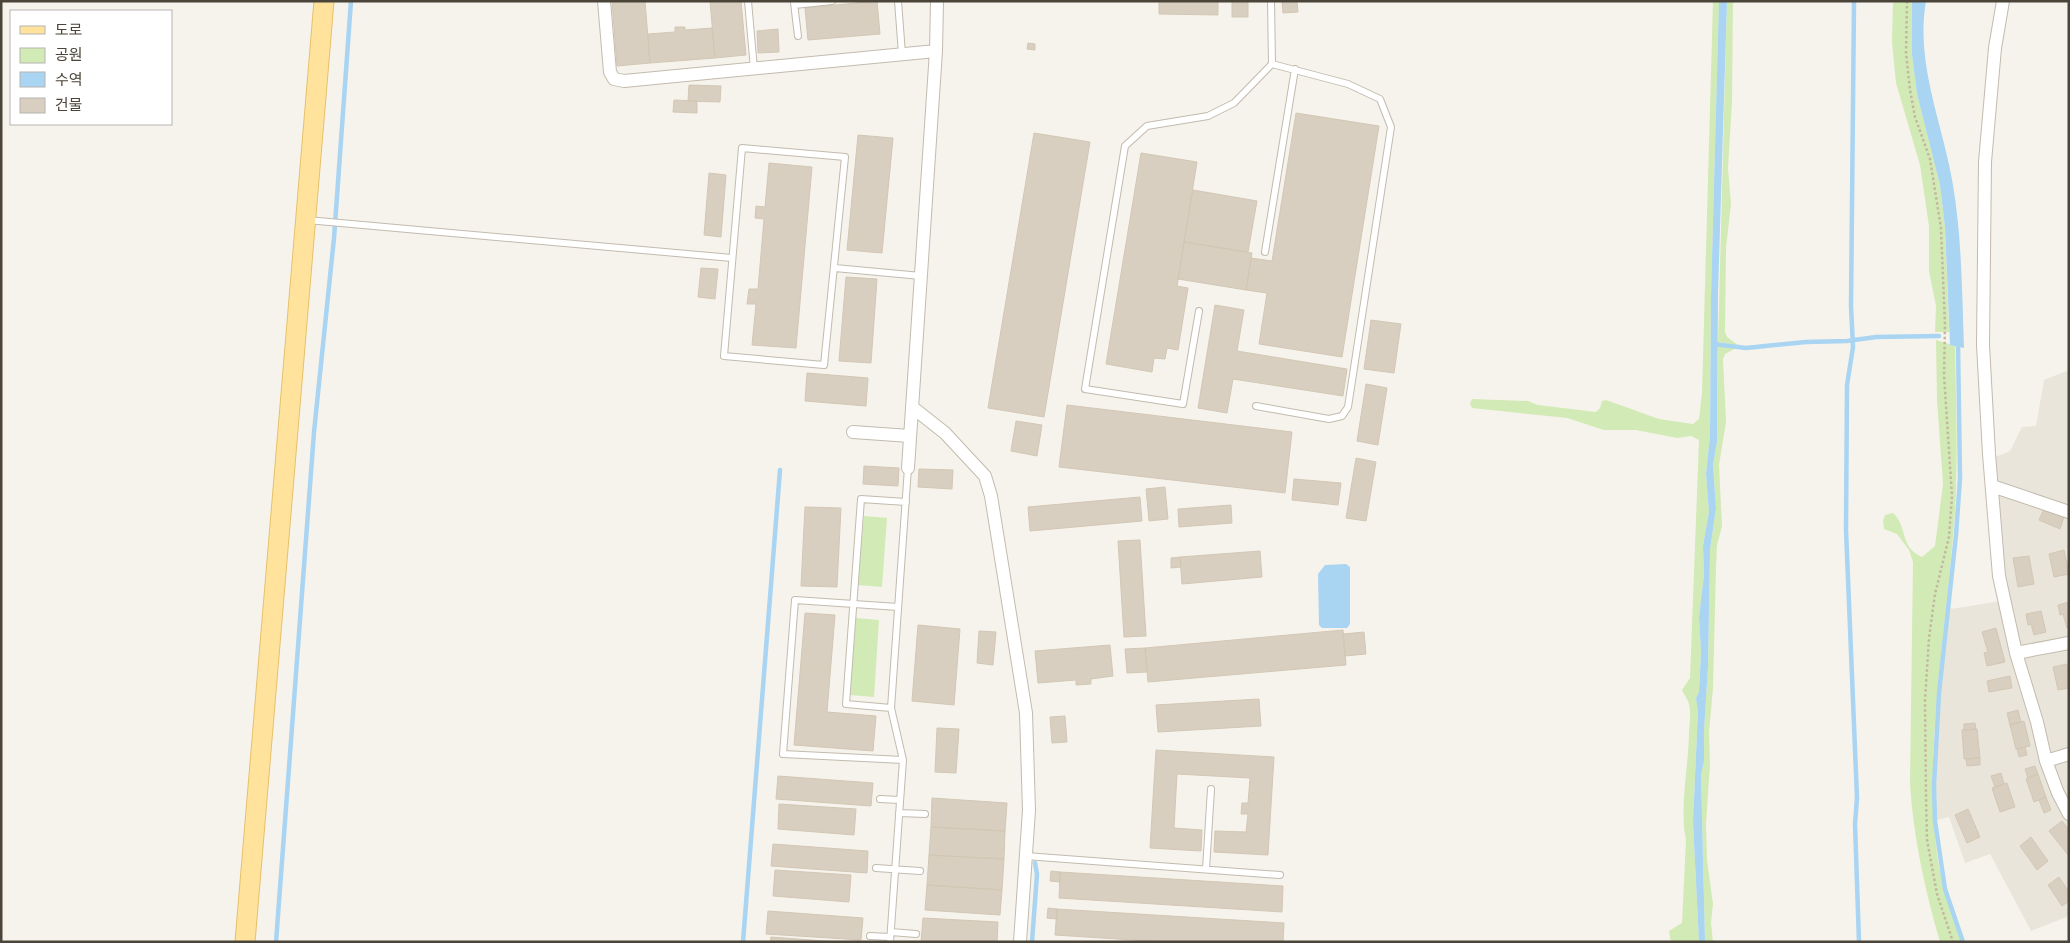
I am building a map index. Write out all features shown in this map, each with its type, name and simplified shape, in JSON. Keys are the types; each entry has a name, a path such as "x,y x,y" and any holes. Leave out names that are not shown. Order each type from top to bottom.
{"main road":[{"path":"244,942 324,1"}],"street":[{"path":"604,1 610,72 614,79 624,82 936,51"},
{"path":"908,468 936,51 937,1"},
{"path":"2003,1 1995,48 1984,162 1983,345 1999,576 2016,653 2037,722 2046,762 2058,793 2069,814"},
{"path":"912,407 945,433 985,476 991,496 1026,713 1029,810 1020,942"},
{"path":"853,432 910,436"},
{"path":"1992,486 2069,512"},
{"path":"2016,653 2069,643"},
{"path":"2046,762 2069,754"}],"lane":[{"path":"748,1 754,69"},
{"path":"798,36 794,3 832,1"},
{"path":"898,1 902,54"},
{"path":"1199,311 1183,404 1085,389 1125,146 1147,126 1208,116 1234,103 1272,64 1271,1"},
{"path":"1256,406 1330,419 1342,416 1348,408 1392,127 1380,99 1348,84 1272,64"},
{"path":"1265,252 1294,69"},
{"path":"742,148 845,157 835,268 824,365 724,356 742,148"},
{"path":"306,220 732,258"},
{"path":"835,268 921,276"},
{"path":"891,937 903,760 891,708 908,468"},
{"path":"891,708 846,704 853,604 861,500 906,502"},
{"path":"898,607 795,600 784,754 903,760"},
{"path":"1206,869 1212,789"},
{"path":"880,799 900,800"},
{"path":"899,813 926,814"},
{"path":"1026,856 1280,875"},
{"path":"876,868 920,871"},
{"path":"870,936 891,937 916,934"}],"path":[{"path":"1907,1 1906,53 1910,90 1915,117 1930,159 1941,228 1945,325 1944,375 1952,496 1949,537 1936,594 1929,638 1925,700 1926,806 1927,840 1937,894 1954,942"}],"shaded area":[{"path":"2069,370 2069,916 2031,931 1990,854 1965,863 1949,817 1937,820 1936,784 1940,693 1950,609 2008,600 1993,458 2010,451 2022,427 2036,426 2044,380"}],"green space":[{"path":"1713,1 1719,1 1711,296 1710,436 1706,474 1709,512 1703,546 1704,575 1699,617 1701,651 1699,692 1696,698 1698,710 1693,822 1699,942 1671,942 1669,931 1682,923 1686,840 1684,800 1690,707 1682,690 1690,678 1699,440 1691,436 1677,438 1636,430 1604,430 1567,418 1472,408 1470,404 1472,399 1528,401 1538,405 1596,412 1600,408 1602,401 1606,400 1659,419 1693,424 1699,419 1702,393"},
{"path":"1727,1 1733,1 1732,102 1728,168 1731,204 1726,248 1725,332 1727,337 1738,345 1718,342"},
{"path":"1893,1 1912,1 1912,54 1917,94 1940,185 1945,227 1949,332 1935,332 1936,306 1929,271 1929,226 1920,165 1896,83 1892,42"},
{"path":"1936,340 1955,346 1957,465 1953,536 1934,735 1934,815 1941,876 1961,942 1940,942 1920,863 1910,783 1913,562 1909,550 1897,534 1884,529 1883,521 1885,515 1893,513 1901,524 1910,548 1922,557 1935,546 1943,484 1937,400"},
{"path":"1718,346 1736,348 1725,354 1723,359 1726,422 1719,465 1722,526 1717,545 1713,688 1709,732 1710,764 1706,824 1707,860 1713,904 1711,923 1713,942 1705,942 1701,775 1704,761 1708,667 1710,550 1716,508 1713,465 1717,442"},
{"path":"864,516 887,518 882,587 858,585"},
{"path":"856,618 879,620 874,697 850,695"}],"water":[{"path":"1719,1 1727,1 1718,294 1717,442 1713,465 1716,508 1710,550 1708,667 1704,761 1701,775 1705,942 1699,942 1693,822 1698,711 1696,698 1699,692 1701,652 1699,617 1704,575 1703,546 1709,512 1706,474 1710,436 1711,296"},
{"path":"1912,1 1926,1 1924,48 1927,71 1949,162 1958,226 1964,348 1950,345 1945,227 1940,185 1917,94 1912,54"},
{"path":"1346,564 1350,567 1350,624 1347,628 1322,628 1319,625 1318,574 1325,565"}],"building":[{"path":"612,1 645,1 650,63 617,66"},
{"path":"710,1 741,1 746,55 715,58"},
{"path":"877,1 880,34 808,40 805,8"},
{"path":"1159,1 1218,1 1218,15 1159,14"},
{"path":"1232,1 1248,1 1248,17 1232,17"},
{"path":"1282,1 1297,1 1298,12 1283,13"},
{"path":"675,27 685,27 685,30 712,28 715,58 650,63 648,34 675,32"},
{"path":"778,29 779,52 758,53 757,31"},
{"path":"1028,43 1035,44 1035,50 1027,49"},
{"path":"689,85 721,86 720,102 688,101"},
{"path":"674,100 697,101 697,113 673,112"},
{"path":"1296,113 1379,126 1342,357 1259,344 1267,293 1246,290 1251,258 1272,261"},
{"path":"1034,133 1090,142 1044,417 988,408"},
{"path":"858,135 893,138 882,253 847,250"},
{"path":"1141,153 1197,162 1177,286 1188,288 1178,350 1167,348 1165,359 1154,358 1152,372 1106,364"},
{"path":"769,163 812,167 796,348 752,345 756,304 747,304 749,289 758,289 764,219 755,218 756,206 765,207"},
{"path":"709,173 726,175 721,237 704,235"},
{"path":"1193,190 1257,201 1248,252 1184,242"},
{"path":"1184,242 1252,253 1246,290 1178,279"},
{"path":"701,268 718,269 715,299 698,297"},
{"path":"846,277 877,279 871,363 839,361"},
{"path":"1215,305 1244,310 1237,351 1347,369 1343,396 1233,379 1227,413 1198,408"},
{"path":"1371,320 1401,324 1394,373 1364,369"},
{"path":"807,373 868,378 866,406 805,401"},
{"path":"1366,384 1387,388 1378,445 1357,441"},
{"path":"1067,405 1292,432 1285,493 1059,467"},
{"path":"1016,421 1042,425 1037,456 1011,451"},
{"path":"1356,458 1376,462 1366,521 1346,518"},
{"path":"864,466 899,468 898,486 863,484"},
{"path":"919,469 953,470 952,489 918,487"},
{"path":"1294,479 1341,483 1338,505 1292,500"},
{"path":"1165,487 1168,519 1149,521 1146,489"},
{"path":"1140,497 1142,521 1030,531 1028,507"},
{"path":"1231,505 1232,523 1179,527 1178,509"},
{"path":"805,507 841,508 837,587 801,586"},
{"path":"2044,509 2064,517 2060,529 2039,520"},
{"path":"1140,540 1146,636 1124,637 1118,541"},
{"path":"2064,550 2069,574 2054,577 2049,554"},
{"path":"1260,551 1262,577 1182,584 1180,557"},
{"path":"2029,556 2034,584 2018,587 2013,558"},
{"path":"1180,557 1181,567 1171,568 1171,558"},
{"path":"2069,602 2069,627 2067,628 2063,614 2060,615 2058,605"},
{"path":"2041,611 2046,632 2034,635 2031,624 2028,625 2026,614"},
{"path":"805,613 835,615 827,712 876,716 873,751 794,745"},
{"path":"918,625 960,629 954,705 912,701"},
{"path":"1996,628 2005,662 1987,666 1984,653 1988,652 1982,632"},
{"path":"1343,630 1346,665 1148,682 1145,648"},
{"path":"979,631 996,632 993,665 977,663"},
{"path":"1364,632 1366,654 1345,656 1343,634"},
{"path":"1110,645 1113,676 1091,679 1091,684 1076,685 1076,680 1038,683 1035,651"},
{"path":"1145,648 1147,672 1127,673 1125,649"},
{"path":"2067,664 2069,688 2058,690 2053,667"},
{"path":"2010,676 2012,688 1989,692 1987,681"},
{"path":"1259,699 1261,726 1158,732 1156,705"},
{"path":"2018,710 2021,722 2010,725 2007,713"},
{"path":"1065,716 1067,742 1052,743 1050,717"},
{"path":"2024,721 2030,746 2016,749 2010,725"},
{"path":"1975,723 1976,729 1964,730 1964,724"},
{"path":"937,728 959,729 956,773 935,772"},
{"path":"1977,729 1980,758 1964,759 1962,730"},
{"path":"2025,747 2027,755 2019,757 2017,749"},
{"path":"1156,750 1274,757 1268,855 1214,852 1215,831 1246,832 1248,814 1241,814 1242,803 1248,803 1250,778 1177,774 1174,828 1202,830 1201,851 1150,848"},
{"path":"1980,758 1980,765 1967,766 1966,759"},
{"path":"2035,766 2038,774 2028,778 2025,769"},
{"path":"2001,773 2004,784 1995,787 1991,776"},
{"path":"2038,774 2046,797 2034,802 2026,779"},
{"path":"778,776 873,783 871,806 776,799"},
{"path":"2007,783 2015,807 2000,812 1992,788"},
{"path":"2046,797 2051,810 2044,813 2039,800"},
{"path":"932,798 1007,803 1005,831 931,827"},
{"path":"779,804 856,809 854,835 778,829"},
{"path":"1968,809 1980,837 1967,843 1955,815"},
{"path":"2062,821 2069,830 2069,856 2049,831"},
{"path":"931,827 1005,831 1004,859 929,855"},
{"path":"2031,837 2048,861 2037,870 2020,846"},
{"path":"773,844 868,851 867,873 771,866"},
{"path":"929,855 1004,859 1002,890 927,885"},
{"path":"775,870 851,875 849,902 773,896"},
{"path":"1051,871 1060,872 1060,882 1050,881"},
{"path":"1060,872 1283,886 1282,912 1059,898"},
{"path":"2059,877 2069,892 2069,901 2062,906 2048,885"},
{"path":"927,885 1002,890 1000,915 925,910"},
{"path":"1048,908 1057,909 1057,919 1047,918"},
{"path":"1057,909 1284,923 1283,942 1165,942 1055,935"},
{"path":"768,911 863,918 861,940 766,934"},
{"path":"923,918 998,922 997,942 921,942"},
{"path":"771,937 838,942 770,942"}],"waterway":[{"path":"276,942 314,432 334,238 351,1"},
{"path":"1854,1 1851,306 1853,347 1847,385 1846,530 1857,798 1855,824 1859,942"},
{"path":"1714,344 1746,348 1806,342 1847,341 1876,337 1939,336"},
{"path":"1958,343 1960,478 1956,535 1939,693 1934,785 1935,821 1945,889 1963,942"},
{"path":"743,942 780,470"},
{"path":"1032,942 1037,874 1035,863"}]}
